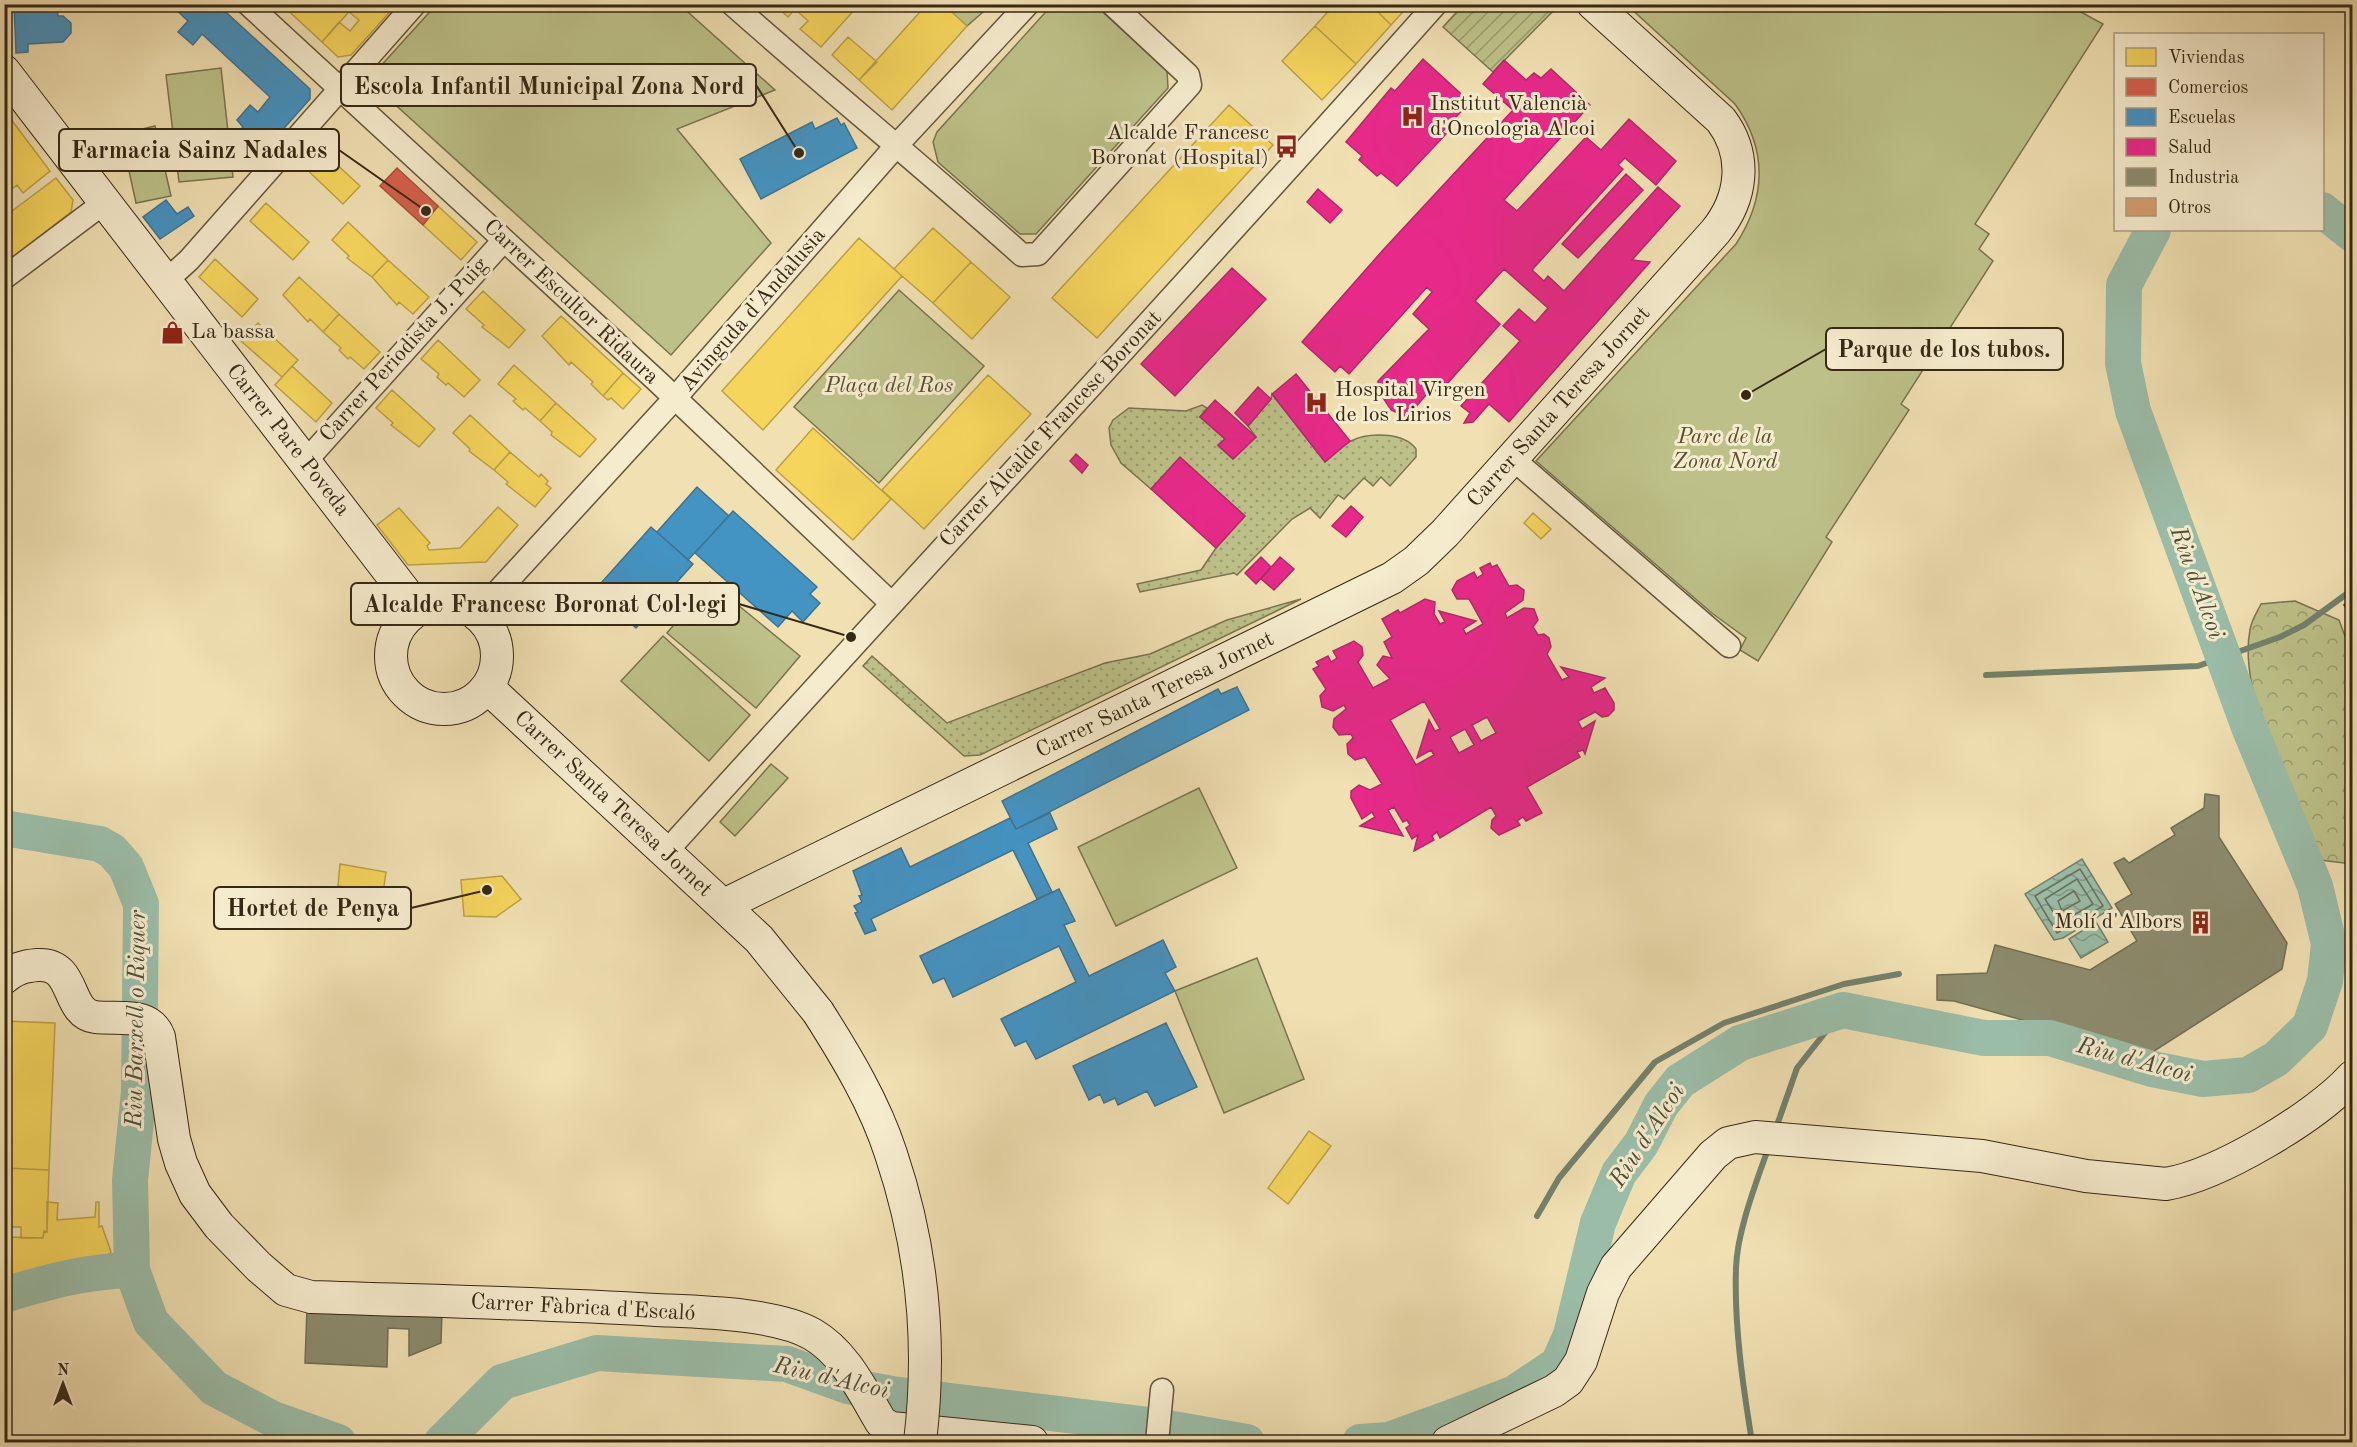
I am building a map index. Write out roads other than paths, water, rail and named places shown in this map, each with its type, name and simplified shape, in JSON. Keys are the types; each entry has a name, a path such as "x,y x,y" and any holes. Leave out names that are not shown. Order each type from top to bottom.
{"street":[{"name":"Carrer Escultor Ridaura","path":"248,4 675,398 891,603"},
{"path":"166,281 189,260 415,4"},
{"path":"732,4 896,146 925,168 1022,255 1038,254 1190,85 1188,75 1112,4"},
{"name":"Avinguda d'Andalusia","path":"477,614 675,398 896,146 1028,4"},
{"name":"Carrer Alcalde Francesc Boronat","path":"664,853 1232,232 1436,4"},
{"name":"Carrer Santa Teresa Jornet","path":"487,687 664,853 724,905 1392,578 1434,544 1513,459 1725,220 1735,199 1739,175 1735,144 1721,120 1593,4"},
{"name":"Carrer Pare Poveda","path":"4,71 418,609"},
{"path":"4,278 105,202"},
{"name":"Carrer Periodista J. Puig","path":"305,462 504,240"},
{"path":"1513,459 1729,646"},
{"path":"447,603 463,606 477,614 487,624 497,649 494,675 487,687 468,703 443,709 419,702 400,686 392,663 394,639 403,624 418,609 447,603"},
{"path":"724,905 776,958 818,1012 870,1105 891,1152 903,1194 922,1290 927,1381 920,1443"},
{"name":"Carrer Fàbrica d'Escaló","path":"4,978 15,969 26,966 49,966 60,972 80,1008 94,1017 147,1020 155,1026 159,1037 174,1139 181,1163 195,1194 219,1226 259,1267 286,1290 311,1297 585,1306 745,1317 809,1332 832,1348 881,1422 891,1428 1023,1442"},
{"path":"1448,1443 1554,1391 1568,1381 1581,1361 1603,1293 1616,1267 1713,1155 1728,1143 1755,1137 1982,1156 2086,1176 2166,1184 2179,1182 2248,1151 2325,1104 2352,1077"},
{"path":"1157,1443 1161,1390"}],"water":[{"path":"2082,859 2112,908 2063,938 2054,940 2025,894"},
{"path":"2096,922 2108,942 2081,958 2069,939"}],"waterway":[{"name":"Riu d'Alcoi","path":"2324,212 2352,234"},
{"name":"Riu d'Alcoi","path":"1360,1442 1389,1440 1515,1393 1558,1364 1571,1335 1598,1223 1619,1173 1641,1144 1661,1105 1680,1081 1740,1043 1843,1010 1984,1038 2050,1038 2152,1069 2203,1079 2248,1075 2276,1059 2310,1026 2325,981 2329,944 2315,886 2249,727 2133,411 2123,363 2124,285 2152,231"},
{"path":"1986,675 2198,666 2280,637 2304,625 2352,590"},
{"name":"Riu Barxell o Riquer","path":"4,828 100,844 112,851 126,867 141,904 139,1092 130,1180 132,1270 151,1322 214,1388 273,1419 338,1442"},
{"path":"1537,1216 1559,1178 1655,1062 1724,1023 1844,984 1899,974"},
{"path":"1775,1131 1797,1068 1843,1010"},
{"path":"1752,1442 1742,1378 1736,1268 1743,1223 1768,1149"},
{"path":"4,1295 67,1278 99,1272 132,1270"},
{"name":"Riu d'Alcoi","path":"442,1442 502,1382 597,1353 787,1364 848,1386 892,1394 1150,1425 1247,1442"}],"place":[{"name":"Institut Valencià d'Oncologia Alcoi","path":"1412,117"},
{"name":"Alcalde Francesc Boronat (Hospital)","path":"1287,146"},
{"name":"Escola Infantil Municipal Zona Nord","path":"799,153"},
{"name":"Farmacia Sainz Nadales","path":"426,211"},
{"name":"La bassa","path":"173,332"},
{"name":"Parque de los tubos.","path":"1746,395"},
{"name":"Hospital Virgen de los Lirios","path":"1317,403"},
{"name":"Alcalde Francesc Boronat Col·legi","path":"851,637"},
{"name":"Hortet de Penya","path":"487,890"},
{"name":"Molí d'Albors","path":"2200,922"}],"park label":[{"name":"Plaça del Ros","path":"889,386"},
{"name":"Parc de la Zona Nord","path":"1725,450"}]}
